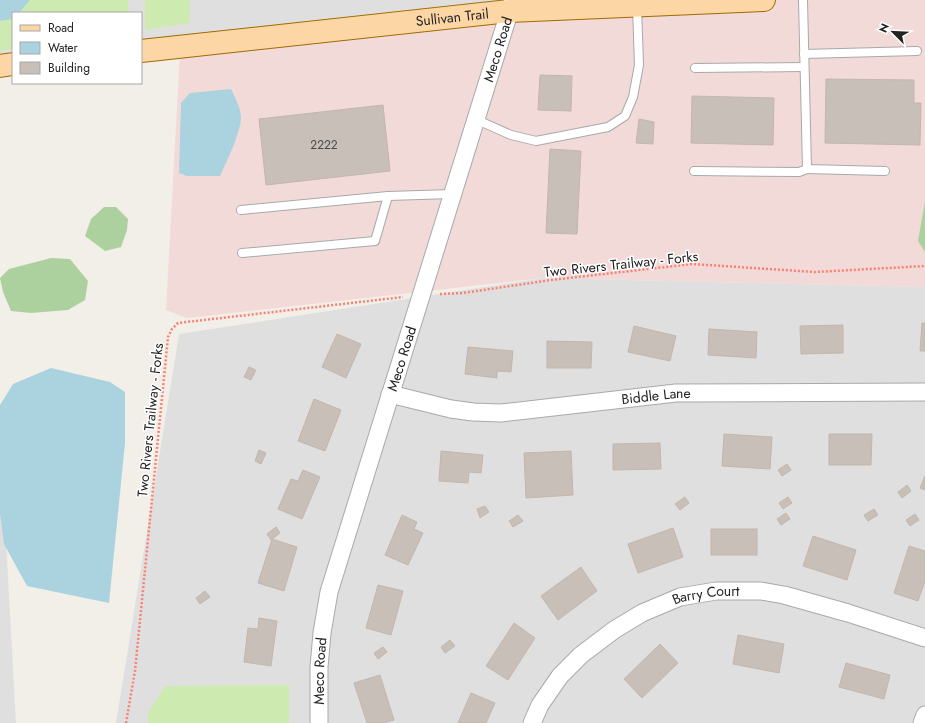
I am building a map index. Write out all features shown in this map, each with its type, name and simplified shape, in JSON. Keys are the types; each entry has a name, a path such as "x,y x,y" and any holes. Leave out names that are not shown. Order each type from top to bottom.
{"main road":[{"name":"Sullivan Trail","path":"142,50 511,5 764,0"},
{"path":"0,66 12,64"}],"street":[{"name":"Meco Road","path":"320,723 319,667 322,633 329,592 511,5"},
{"name":"Biddle Lane","path":"390,394 451,409 473,412 501,413 676,393 925,392"},
{"name":"Barry Court","path":"532,723 540,704 560,676 581,654 614,630 642,613 680,597 716,591 761,591 784,595 848,613 925,638"},
{"path":"922,723 925,715"}],"lane":[{"path":"803,0 807,169"},
{"path":"476,119 512,135 536,141 608,127 625,116 633,97 639,65 628,3"},
{"path":"804,54 917,51"},
{"path":"695,68 804,67"},
{"path":"694,171 799,172 807,169 885,171"},
{"path":"241,210 388,196 452,194"},
{"path":"242,253 375,241 388,196"}],"path":[{"name":"Two Rivers Trailway - Forks","path":"439,294 463,293 551,280 692,264 815,272 925,266"},
{"name":"Two Rivers Trailway - Forks","path":"126,723 135,671 168,337 172,329 178,323 403,297"}],"shaded area":[{"path":"0,0 503,0 142,41 142,12 12,12 12,55 0,57"},
{"path":"558,0 925,0 925,287 543,278 187,318 166,310 180,52"},
{"path":"543,278 925,287 925,723 116,723 179,334"},
{"path":"0,431 16,723 0,723"}],"green space":[{"path":"0,0 128,0 128,12 12,12 12,49 0,51"},
{"path":"145,0 190,0 190,23 145,30"},
{"path":"925,201 925,252 918,241"},
{"path":"104,207 116,207 128,219 127,230 121,247 105,251 85,236 91,219"},
{"path":"51,258 70,259 88,281 85,300 68,310 31,313 11,311 3,292 0,278 9,269"},
{"path":"289,685 289,723 148,723 148,713 165,686"}],"water":[{"path":"0,0 30,0 20,12 12,12 12,19 0,21"},
{"path":"231,89 239,107 241,118 236,139 220,176 187,176 179,173 181,103 190,93"},
{"path":"51,368 110,382 125,392 125,443 109,603 27,586 4,544 0,513 0,405 13,384"}],"building":[{"path":"540,75 572,76 571,111 538,110"},
{"path":"826,79 914,80 914,103 921,103 920,145 825,143"},
{"path":"692,96 774,98 773,145 691,143"},
{"path":"383,105 390,171 266,185 259,119"},
{"path":"639,119 654,122 653,144 636,143"},
{"path":"550,149 581,151 577,234 546,233"},
{"path":"922,323 925,323 925,351 920,351"},
{"path":"843,325 843,353 801,354 800,326"},
{"path":"634,326 676,336 670,361 628,352"},
{"path":"709,329 757,332 756,358 708,355"},
{"path":"337,334 361,344 346,378 322,367"},
{"path":"547,341 592,342 591,368 547,368"},
{"path":"468,347 513,351 511,372 497,371 497,378 465,374"},
{"path":"249,367 256,370 251,380 244,377"},
{"path":"314,399 341,410 325,451 298,441"},
{"path":"724,434 772,437 770,469 722,466"},
{"path":"829,434 872,434 871,465 829,465"},
{"path":"660,443 661,469 613,470 613,444"},
{"path":"259,450 266,453 261,464 255,461"},
{"path":"441,451 483,455 481,473 469,472 468,483 439,481"},
{"path":"571,451 573,495 526,498 524,453"},
{"path":"787,464 791,470 782,476 778,470"},
{"path":"303,470 320,477 302,519 278,509 291,479 298,481"},
{"path":"925,476 925,490 920,488"},
{"path":"907,485 911,491 902,498 898,492"},
{"path":"685,497 689,503 680,510 675,504"},
{"path":"788,497 792,503 783,509 779,503"},
{"path":"485,506 489,512 480,518 477,509"},
{"path":"874,509 878,515 868,521 864,515"},
{"path":"786,513 790,519 781,525 777,519"},
{"path":"915,514 919,520 910,526 906,520"},
{"path":"402,515 417,522 414,529 423,533 408,565 385,555"},
{"path":"518,515 523,521 513,527 509,521"},
{"path":"276,527 280,533 271,540 267,534"},
{"path":"673,528 683,557 638,573 628,544"},
{"path":"711,529 757,529 757,555 711,555"},
{"path":"813,536 856,550 847,580 803,566"},
{"path":"272,539 297,547 284,591 258,583"},
{"path":"909,546 925,551 925,581 918,601 894,593"},
{"path":"581,567 597,591 558,620 541,596"},
{"path":"378,585 403,591 391,635 366,628"},
{"path":"205,591 210,597 200,604 196,598"},
{"path":"259,618 277,621 271,666 244,662 248,628 258,629"},
{"path":"514,623 535,638 508,680 486,666"},
{"path":"738,635 784,644 779,673 733,664"},
{"path":"450,640 455,646 445,653 441,647"},
{"path":"660,644 678,663 642,698 624,679"},
{"path":"383,647 387,652 378,659 374,653"},
{"path":"846,663 890,675 884,699 839,687"},
{"path":"380,675 394,720 384,723 367,723 354,683"},
{"path":"471,693 495,703 486,723 458,723"}]}
